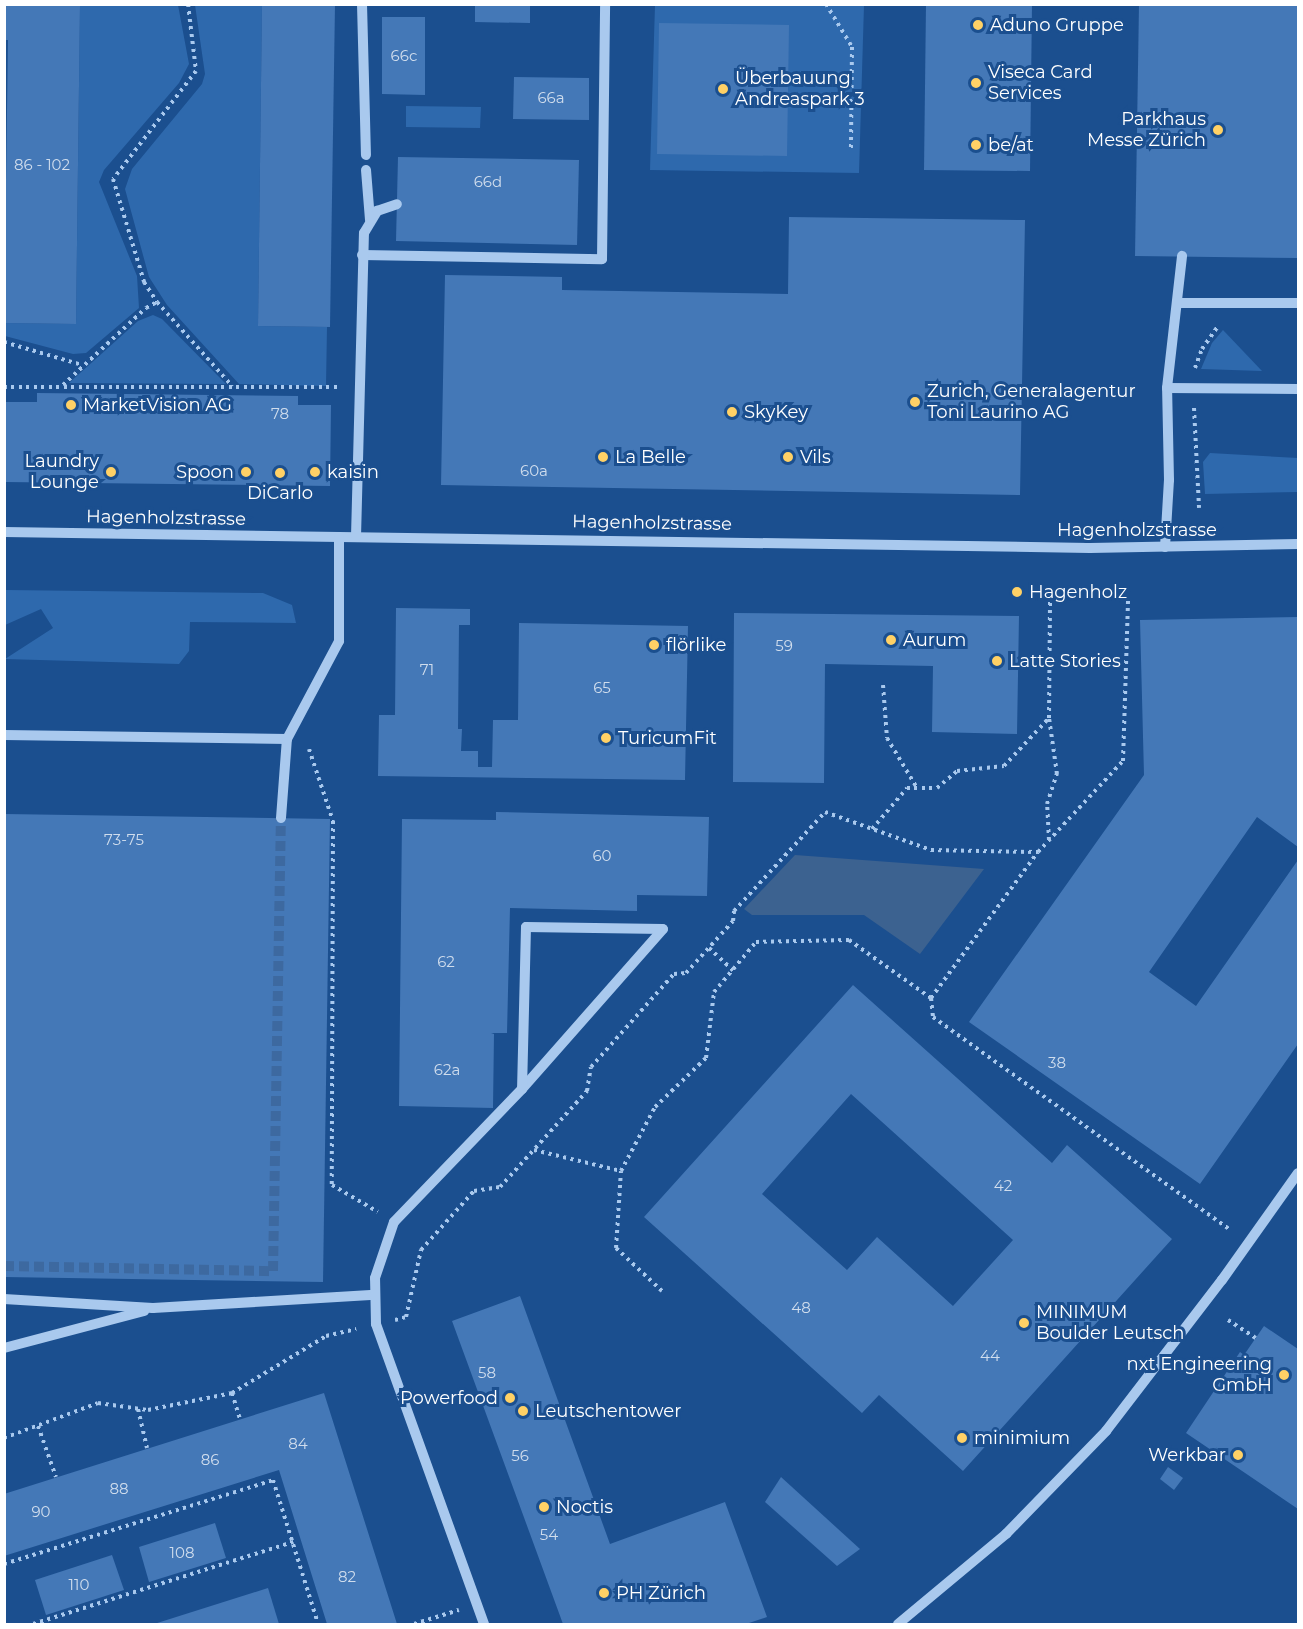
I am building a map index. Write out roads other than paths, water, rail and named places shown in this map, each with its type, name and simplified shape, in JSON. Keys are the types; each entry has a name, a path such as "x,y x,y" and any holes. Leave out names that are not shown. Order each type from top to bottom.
{"street":[{"path":"362,4 366,155"},
{"path":"362,255 602,259 605,4"},
{"path":"356,537 362,255 370,220 366,170"},
{"path":"370,220 382,208 397,204"},
{"path":"1165,547 1169,480 1167,388 1182,256"},
{"path":"1178,303 1299,303"},
{"path":"1167,388 1299,389"},
{"name":"Hagenholzstrasse","path":"4,532 1165,547 1299,544"},
{"path":"282,818 287,738 339,641 339,537"},
{"path":"4,735 287,738"},
{"path":"484,1624 376,1324 375,1278 394,1222 522,1089 663,929 526,927 522,1089"},
{"path":"898,1624 1006,1534 1106,1431 1222,1280 1299,1173"},
{"path":"4,1299 153,1308 375,1295"},
{"path":"4,1348 153,1308"}],"tunnel":[{"path":"4,1266 273,1271 281,818"}],"place":[{"name":"Aduno Gruppe","path":"978,25"},
{"name":"Viseca Card Services","path":"976,83"},
{"name":"Überbauung Andreaspark 3","path":"723,89"},
{"name":"Parkhaus Messe Zürich","path":"1218,130"},
{"name":"be/at","path":"976,145"},
{"name":"Zurich, Generalagentur Toni Laurino AG","path":"915,402"},
{"name":"MarketVision AG","path":"71,405"},
{"name":"SkyKey","path":"732,412"},
{"name":"La Belle","path":"603,457"},
{"name":"Vils","path":"788,457"},
{"name":"Laundry Lounge","path":"111,472"},
{"name":"Spoon","path":"246,472"},
{"name":"kaisin","path":"315,472"},
{"name":"DiCarlo","path":"280,473"},
{"name":"Hagenholz","path":"1017,592"},
{"name":"Aurum","path":"891,640"},
{"name":"flörlike","path":"654,645"},
{"name":"Latte Stories","path":"997,661"},
{"name":"TuricumFit","path":"606,738"},
{"name":"MINIMUM Boulder Leutsch","path":"1024,1323"},
{"name":"nxt Engineering GmbH","path":"1284,1375"},
{"name":"Powerfood","path":"510,1398"},
{"name":"Leutschentower","path":"523,1411"},
{"name":"minimium","path":"962,1438"},
{"name":"Werkbar","path":"1238,1455"},
{"name":"Noctis","path":"544,1507"},
{"name":"PH Zürich","path":"604,1593"}]}
